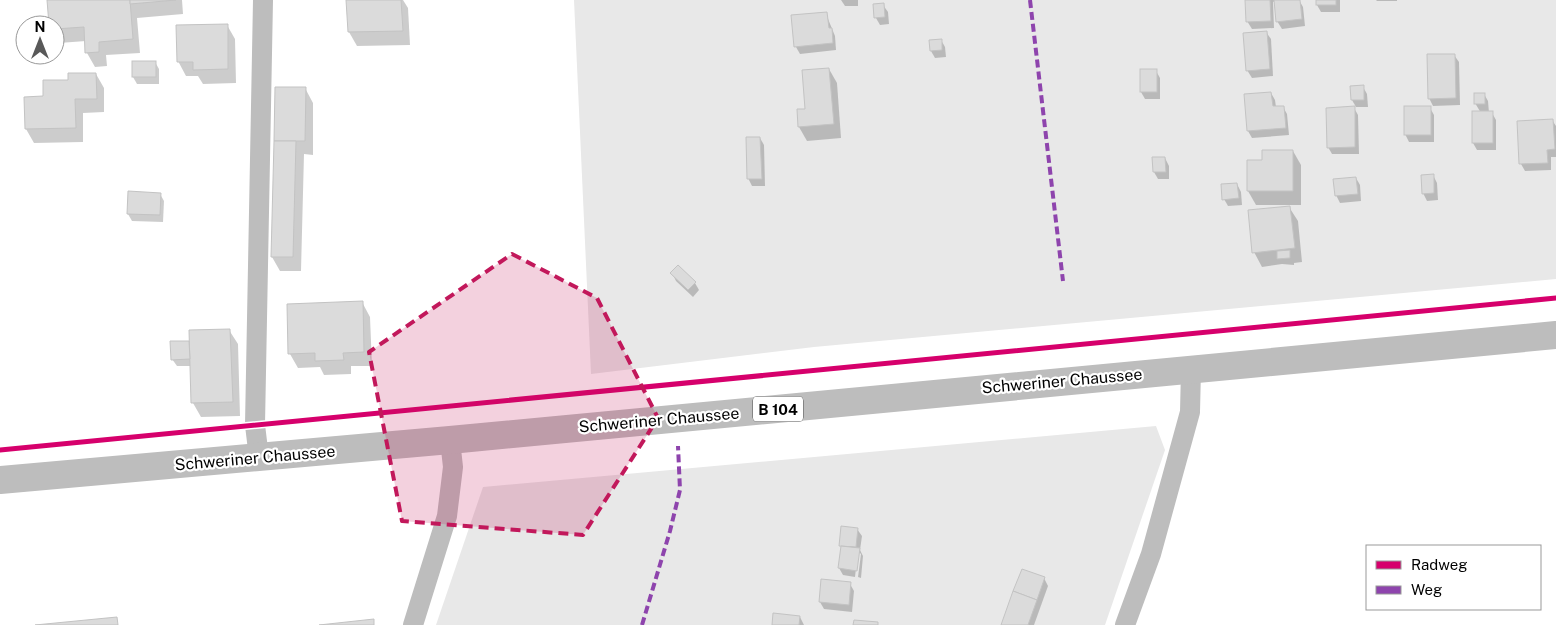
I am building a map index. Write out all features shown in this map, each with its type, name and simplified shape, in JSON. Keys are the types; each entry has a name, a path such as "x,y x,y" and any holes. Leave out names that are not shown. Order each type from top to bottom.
{"main road":[{"name":"Schweriner Chaussee","path":"0,480 259,458 1556,335"}],"lane":[{"path":"259,458 255,425 262,0"},
{"path":"1125,625 1151,554 1190,412 1191,369"},
{"path":"413,625 447,516 453,468 450,440"}],"highlighted area":[{"path":"512,254 597,298 658,418 583,535 402,521 369,352"}],"shaded area":[{"path":"574,0 1556,0 1556,279 814,347 591,374"},
{"path":"1156,426 1165,450 1105,625 436,625 483,487"}],"building":[{"path":"47,0 130,0 133,39 99,42 99,52 85,53 84,27 65,28 65,15 48,15"},
{"path":"130,0 176,0 130,4"},
{"path":"346,0 401,0 403,31 348,32"},
{"path":"1245,0 1270,0 1271,21 1246,22"},
{"path":"1274,0 1300,0 1302,19 1276,22"},
{"path":"1316,0 1336,0 1336,5 1316,5"},
{"path":"884,3 885,17 874,18 873,4"},
{"path":"827,12 829,28 832,28 833,43 794,47 791,15"},
{"path":"228,24 228,69 193,70 193,62 177,62 176,25"},
{"path":"1267,31 1270,69 1246,71 1243,33"},
{"path":"942,39 942,50 930,51 929,40"},
{"path":"1427,54 1455,54 1456,98 1428,99"},
{"path":"132,61 156,61 156,77 132,77"},
{"path":"829,68 834,124 798,127 797,109 805,109 802,70"},
{"path":"1140,69 1157,69 1157,92 1140,92"},
{"path":"68,73 96,73 97,99 75,99 76,128 25,129 24,97 43,96 43,80 68,80"},
{"path":"1364,85 1364,100 1351,100 1350,86"},
{"path":"275,87 306,87 305,141 274,141"},
{"path":"1271,92 1273,106 1284,106 1286,128 1247,131 1244,94"},
{"path":"1474,93 1485,93 1485,104 1474,104"},
{"path":"1355,106 1355,147 1327,148 1326,108"},
{"path":"1404,106 1431,106 1431,135 1404,135"},
{"path":"1472,111 1493,111 1493,143 1472,143"},
{"path":"1553,119 1555,149 1547,150 1548,163 1519,164 1517,121"},
{"path":"746,137 760,137 762,179 747,179"},
{"path":"274,141 296,141 293,257 271,257"},
{"path":"1262,150 1293,150 1293,191 1247,191 1247,160 1262,160"},
{"path":"1152,157 1165,157 1166,172 1153,172"},
{"path":"1434,174 1434,193 1422,194 1421,175"},
{"path":"1356,177 1358,194 1335,196 1333,179"},
{"path":"1237,183 1239,198 1222,200 1221,184"},
{"path":"128,191 161,193 160,215 127,214"},
{"path":"1290,206 1295,248 1252,253 1248,210"},
{"path":"1290,250 1290,258 1277,259 1277,251"},
{"path":"678,265 696,282 688,290 670,273"},
{"path":"363,301 364,352 343,353 344,360 315,361 315,353 288,354 287,304"},
{"path":"230,329 233,402 191,403 189,330"},
{"path":"170,341 189,341 190,359 171,360"},
{"path":"841,526 858,528 856,547 839,546"},
{"path":"841,546 860,548 857,571 838,568"},
{"path":"1022,569 1045,577 1037,600 1013,591"},
{"path":"821,579 851,582 849,605 819,602"},
{"path":"1013,591 1037,600 1028,625 1001,625"},
{"path":"773,613 800,616 799,625 772,625"},
{"path":"117,617 118,625 35,625"},
{"path":"374,619 374,625 319,625"},
{"path":"854,620 878,622 878,625 853,625"}],"marked path":[{"path":"1030,0 1063,281"},
{"path":"642,625 680,490 678,446"}],"cycle path":[{"path":"0,450 1556,298"}]}
